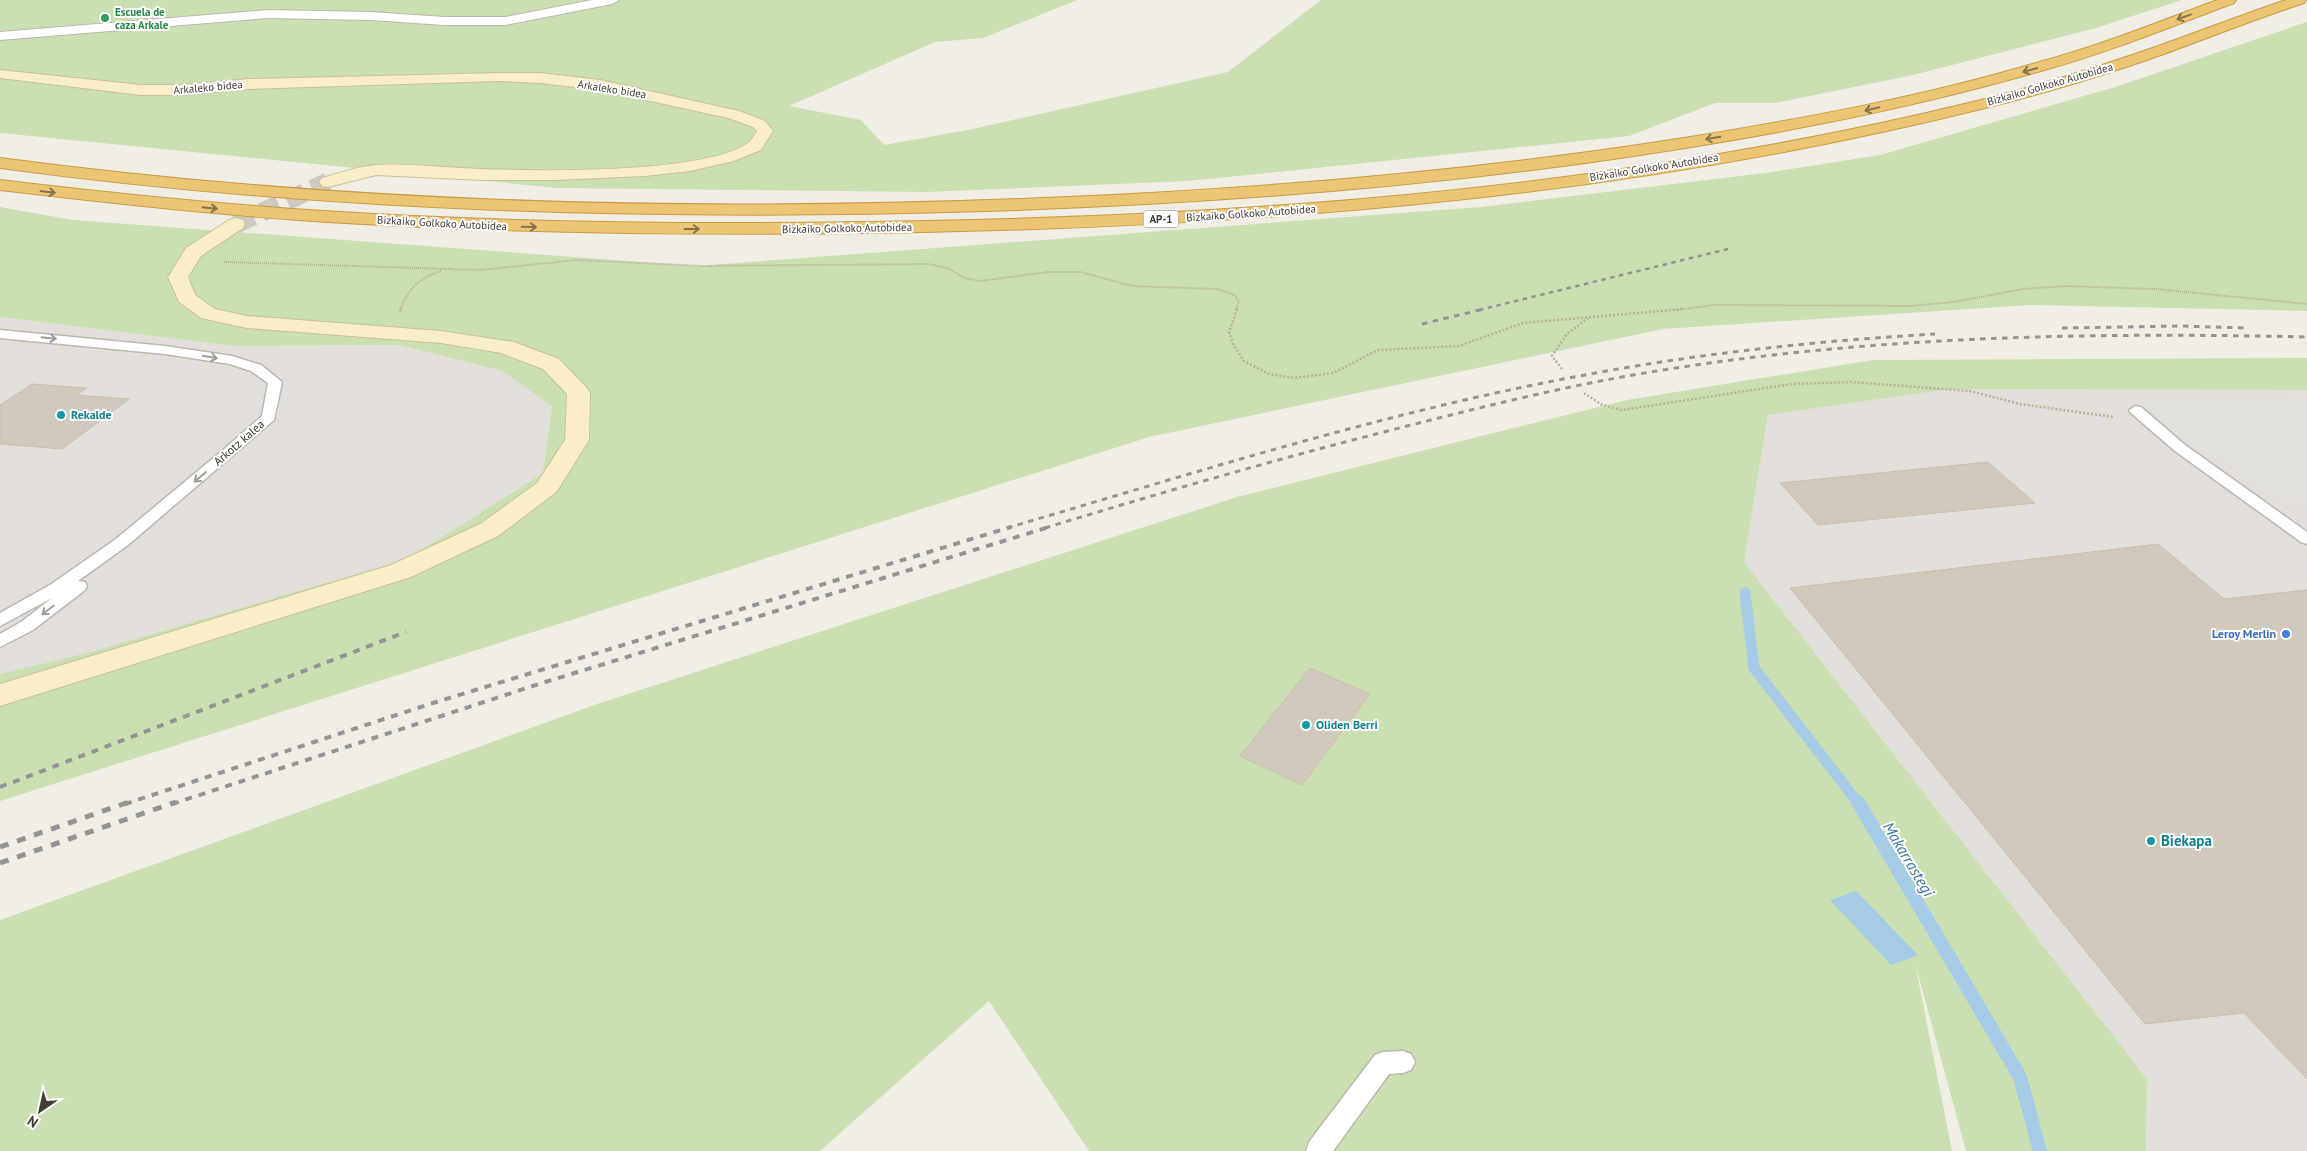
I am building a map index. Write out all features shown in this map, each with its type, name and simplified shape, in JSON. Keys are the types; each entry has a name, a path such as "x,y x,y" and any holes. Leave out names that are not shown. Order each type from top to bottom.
{"highway":[{"name":"Bizkaiko Golkoko Autobidea","path":"0,163 133,180 265,192 524,206 650,210 942,208 1155,199 1288,190 1436,176 1566,160 1667,146 1841,116 1968,87 2042,66 2229,0"},
{"name":"Bizkaiko Golkoko Autobidea","path":"0,185 196,207 345,219 505,226 638,229 986,226 1166,219 1314,208 1519,187 1643,170 1865,131 2020,94 2096,72 2299,0"}],"street":[{"path":"0,36 268,14 371,16 444,21 505,20 612,0"},
{"name":"Arkaleko bidea","path":"0,74 141,90 180,90 249,84 350,80 540,78 600,85 733,114 759,124 765,131 765,137 759,145 729,159 709,164 667,169 514,175 422,170 375,170 348,175 328,182"},
{"path":"0,695 402,571 488,530 546,488 577,440 579,393 551,364 506,347 441,337 247,322 208,314 186,298 178,277 194,252 236,224"}],"lane":[{"name":"Arkotz kalea","path":"0,334 165,350 232,360 256,368 275,382 274,397 269,417 122,542 56,589 0,620"},
{"path":"2136,410 2180,448 2307,540"},
{"path":"0,641 27,626 78,587 122,542"},
{"path":"1318,1151 1383,1063 1403,1062"}],"path":[{"path":"184,268 197,264 221,262 491,270 576,260 703,266 928,264 947,268 972,280 980,281 1068,272 1090,274 1132,286 1218,289 1238,298 1239,301 1229,332 1233,344 1244,361 1256,369 1269,374 1294,378 1333,373 1378,350 1458,346 1480,340 1523,323 1714,305 1921,306 2023,290 2064,286 2155,289 2307,304"},
{"path":"374,332 388,326 398,318 412,284 420,278 445,269"},
{"path":"1562,369 1552,356 1560,341 1574,327 1588,318"},
{"path":"1584,393 1599,405 1608,409 1622,410 1792,384 1896,384 1970,391 2020,404 2113,416 2121,422"}],"shaded area":[{"path":"0,317 233,346 399,345 502,371 552,405 543,473 407,559 94,651 0,674"},
{"path":"1951,389 2307,390 2307,1151 2146,1151 2147,1079 1744,562 1768,415"},
{"path":"2307,396 2307,503 2278,500 2219,457 2207,458 2144,405 2144,400"}],"green space":[{"path":"0,0 1077,0 983,38 935,42 789,106 861,120 884,145 968,130 1228,72 1321,0 2182,0 2096,28 1913,75 1776,103 1715,103 1629,136 1188,181 927,192 557,188 0,133"},
{"path":"2307,22 2307,311 2030,305 1663,329 1149,437 0,801 0,674 94,651 407,559 543,473 552,406 502,371 399,345 233,346 0,317 0,207 73,220 696,266 1481,207 1765,173 1880,155 2115,87"},
{"path":"2307,358 2307,390 1951,389 1768,415 1744,562 2147,1079 2146,1151 1966,1151 1915,963 1952,1151 1089,1151 989,1001 820,1151 0,1151 0,920 600,703 1237,497 1627,400 1873,360"}],"water":[{"path":"1856,891 1918,955 1891,965 1830,900"}],"building":[{"name":"Rekalde","path":"32,384 87,388 76,395 129,399 62,449 0,444 0,405"},
{"path":"1988,462 2035,503 1818,525 1780,483"},
{"name":"Biekapa","path":"2158,544 2224,599 2307,590 2307,1079 2244,1013 2145,1024 1790,588"},
{"name":"Oliden Berri","path":"1310,668 1370,694 1302,785 1240,756"}],"waterway":[{"name":"Makarrastegi","path":"1745,593 1754,668 1859,804"},
{"name":"Makarrastegi","path":"1858,802 2020,1077 2040,1151"}],"tunnel":[{"path":"236,224 328,182"}],"railway":[{"path":"1479,310 1732,248"},
{"path":"1422,324 1484,309"},
{"path":"2062,328 2181,326 2247,328"},
{"path":"1007,528 1289,445 1431,408 1502,392 1574,377 1709,355 1844,340 1935,334"},
{"path":"1045,528 1227,474 1365,437 1530,396 1651,372 1814,351 1978,339 2143,335 2307,337"},
{"path":"125,804 436,702 1011,527"},
{"path":"172,804 539,684 1049,527"},
{"path":"0,787 406,632"},
{"path":"0,847 129,802"},
{"path":"0,863 176,802"}],"place":[{"name":"Escuela de caza Arkale","path":"105,18"},
{"name":"Rekalde","path":"61,415"},
{"name":"Leroy Merlin","path":"2286,634"},
{"name":"Oliden Berri","path":"1306,725"},
{"name":"Biekapa","path":"2151,841"}]}
